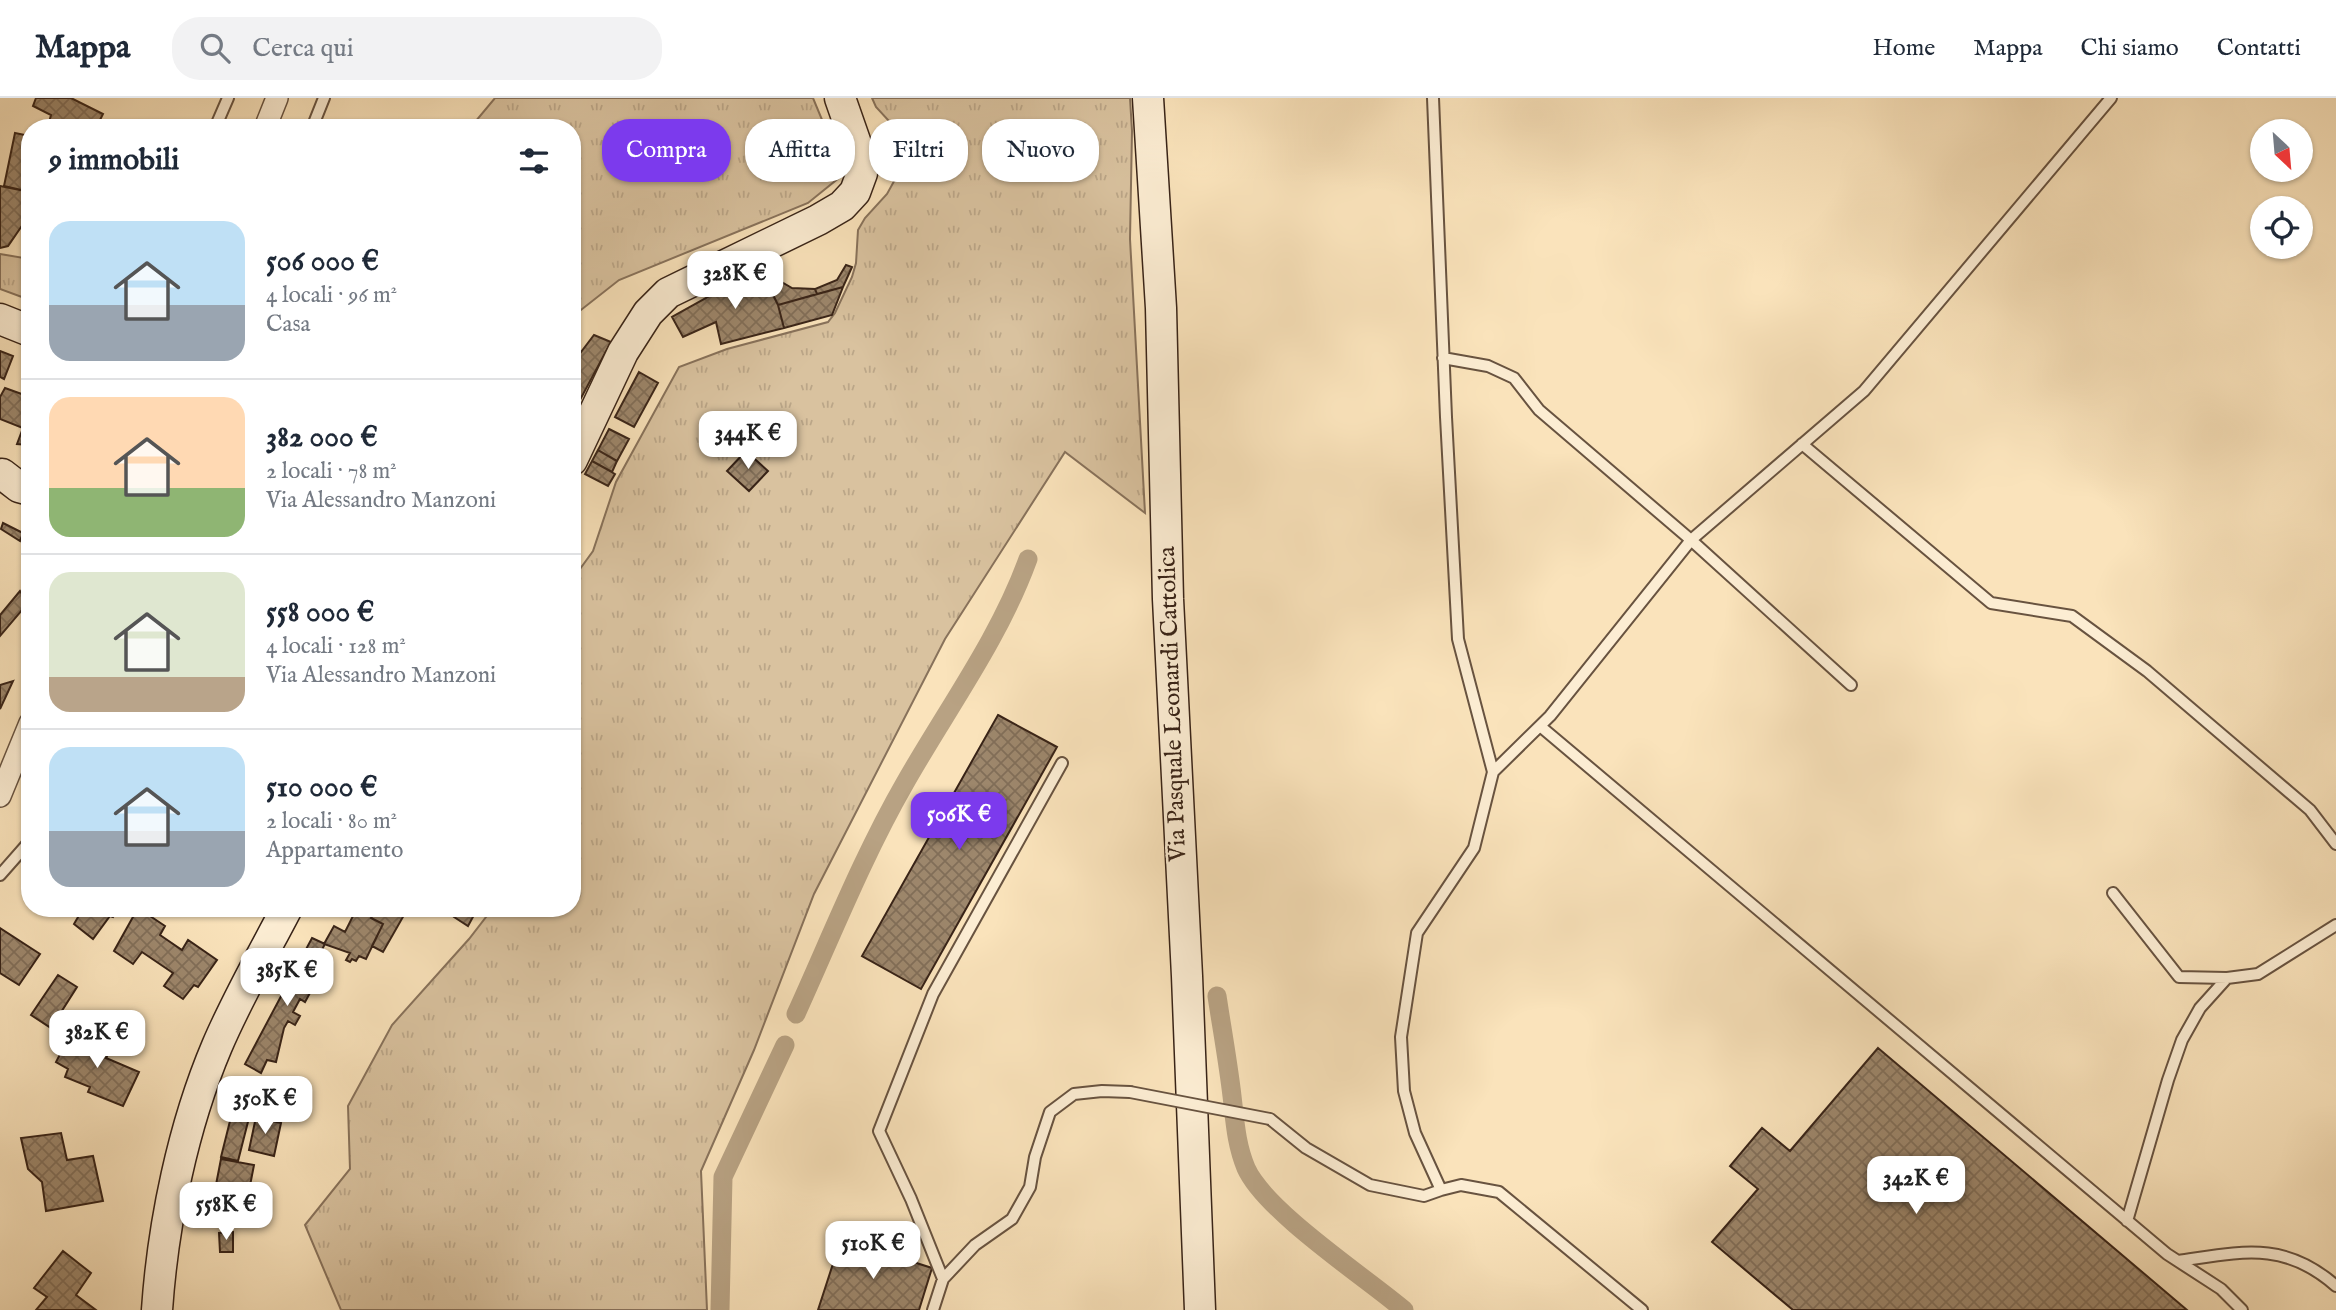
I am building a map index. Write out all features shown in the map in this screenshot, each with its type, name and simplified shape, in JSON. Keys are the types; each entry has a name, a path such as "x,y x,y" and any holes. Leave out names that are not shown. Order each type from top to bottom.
{"street":[{"path":"269,119 277,98"},
{"path":"581,440 624,352 648,313 668,293 818,220 842,206 855,192 862,173 860,158 841,98"},
{"name":"Via Pasquale Leonardi Cattolica","path":"1148,98 1161,307 1168,599 1200,1310"},
{"path":"0,319 21,327"},
{"path":"0,796 21,745"},
{"path":"157,1310 160,1273 176,1185 198,1096 223,1034 282,917"}],"lane":[{"path":"219,119 228,98"},
{"path":"316,119 324,98"},
{"path":"1433,98 1458,639 1493,772 1474,848 1417,933 1401,1037 1404,1091 1415,1133 1441,1190"},
{"path":"1493,772 1540,726 1691,540 1864,391 2110,98"},
{"path":"1443,358 1488,366 1514,377 1539,410 1691,540 1851,685"},
{"path":"1802,444 1991,603 2073,616 2136,664 2310,810 2336,844"},
{"path":"1540,726 2127,1221 2178,1261 2221,1289 2242,1310"},
{"path":"943,1279 911,1199 879,1131 933,994 1062,763"},
{"path":"0,875 21,851"},
{"path":"2113,894 2179,976 2227,978 2258,974 2336,925"},
{"path":"2127,1221 2182,1040 2200,1009 2227,978"},
{"path":"933,1310 943,1279 975,1245 1012,1219 1030,1187 1035,1157 1050,1112 1074,1094 1102,1091 1130,1092 1270,1119 1306,1148 1370,1185 1424,1196 1461,1185 1499,1192 1642,1310"},
{"path":"2178,1261 2243,1252 2284,1255 2321,1273 2336,1286"}],"green space":[{"path":"495,98 813,98 822,119 745,119 745,182 834,182 808,203 619,280 581,310 581,119 478,119"},
{"path":"872,98 1130,98 1130,239 1145,513 1065,452 945,639 814,894 754,1050 701,1171 707,1310 341,1310 305,1225 350,1169 348,1106 392,1025 486,917 581,917 581,568 593,551 616,482 679,367 727,349 828,322 852,277 856,263 858,230 894,182 968,182 968,119 887,119"},
{"path":"0,254 21,258 21,297 0,289"}],"building":[{"path":"36,98 71,98 103,114 100,119 50,119 51,115 33,106"},
{"path":"15,133 21,134 21,190 4,186"},
{"path":"0,186 21,190 21,227 8,246 0,248"},
{"path":"769,265 780,281 792,288 815,289 817,294 778,305 760,268"},
{"path":"846,265 852,267 843,287 817,294 815,289 837,280"},
{"path":"760,268 778,305 784,328 721,344 716,322 683,337 672,317"},
{"path":"843,287 832,315 784,328 778,305"},
{"path":"594,335 611,342 581,398 581,352"},
{"path":"0,351 13,356 4,379 0,377"},
{"path":"639,372 658,383 634,427 615,417"},
{"path":"5,388 21,394 21,427 0,419 0,397"},
{"path":"609,429 629,439 617,461 598,450"},
{"path":"598,450 617,461 612,472 592,461"},
{"path":"746,451 768,471 749,491 727,471"},
{"path":"592,461 615,474 608,486 585,474"},
{"path":"3,523 21,532 20,541 1,529"},
{"path":"20,591 21,611 0,636 0,615"},
{"path":"13,681 0,709 0,685"},
{"path":"998,715 1057,747 921,989 862,956"},
{"path":"78,917 109,917 93,939 74,924"},
{"path":"133,917 152,917 165,926 160,935 182,950 188,940 217,960 198,987 194,985 183,999 164,986 173,973 142,952 133,964 114,951"},
{"path":"352,917 371,917 383,924 366,959 359,956 356,961 352,959 350,962 346,960 350,953 324,944 334,926 345,932"},
{"path":"403,917 383,952 372,946 383,924 371,918"},
{"path":"454,917 473,917 468,926"},
{"path":"0,928 40,954 19,985 0,973"},
{"path":"312,938 325,944 314,964 323,969 305,1002 300,999 293,1012 300,1016 295,1025 288,1021 284,1028 276,1062 267,1060 261,1073 245,1064"},
{"path":"58,975 77,987 51,1028 31,1015"},
{"path":"71,1033 110,1051 106,1058 139,1072 123,1106 88,1092 90,1087 65,1077 68,1069 56,1062"},
{"path":"1878,1048 2187,1310 1793,1310 1712,1242 1758,1189 1730,1166 1762,1128 1790,1151"},
{"path":"234,1105 251,1110 238,1161 221,1157"},
{"path":"256,1117 281,1123 274,1156 249,1150"},
{"path":"61,1133 67,1160 93,1156 103,1201 46,1211 42,1182 28,1169 21,1138"},
{"path":"221,1159 254,1165 247,1201 214,1195"},
{"path":"233,1232 233,1252 220,1252 219,1233"},
{"path":"841,1239 932,1268 919,1310 818,1310"},
{"path":"63,1251 91,1273 76,1295 96,1310 36,1310 47,1297 34,1288"}],"waterway":[{"path":"796,1014 875,839 905,783 987,646 1028,559"},
{"path":"1217,996 1236,1132 1246,1168 1273,1204 1294,1223 1404,1310"},
{"path":"720,1310 723,1177 785,1045"}]}
